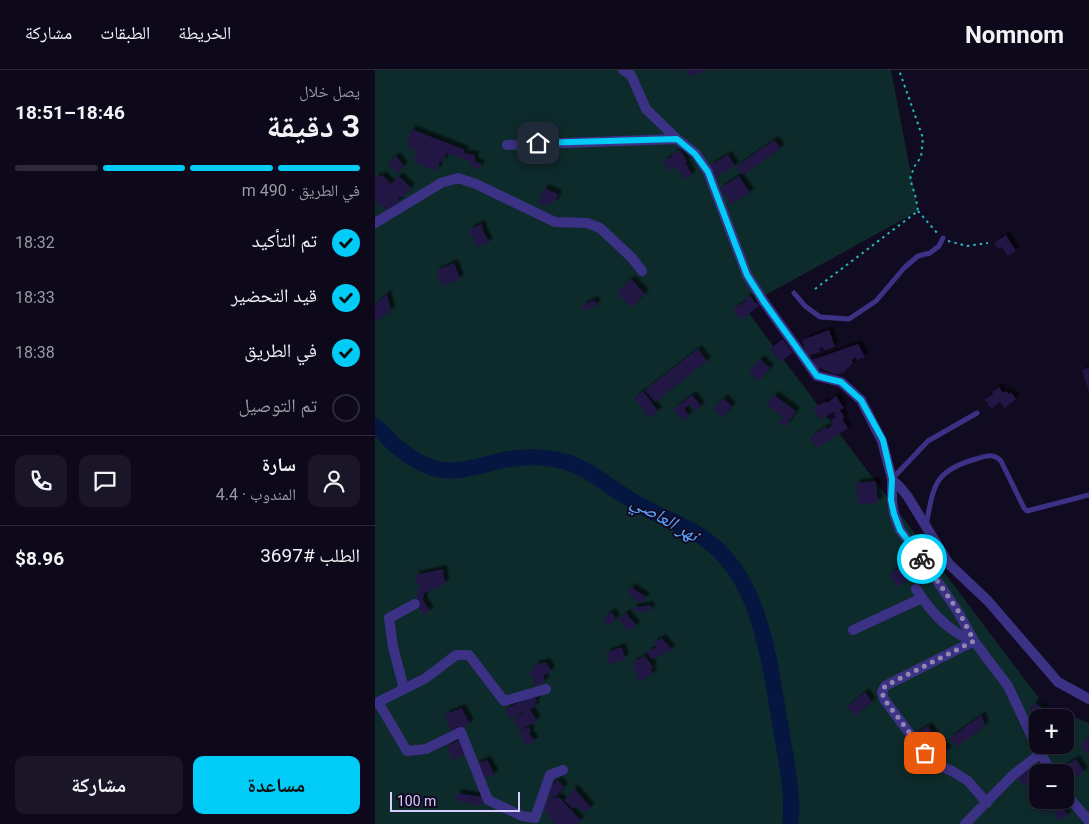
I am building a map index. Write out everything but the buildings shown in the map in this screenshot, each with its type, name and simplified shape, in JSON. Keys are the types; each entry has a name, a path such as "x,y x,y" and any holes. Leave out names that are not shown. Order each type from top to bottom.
{"street":[{"path":"623,70 631,75 646,109 695,154 708,172 747,275 817,376 841,382 861,400 883,440 892,479 891,500 900,530 959,612 974,641 1007,686 1029,731"},
{"path":"507,144 677,139"},
{"path":"375,223 441,184 459,178 476,184 555,222 587,224 600,228 632,258 642,271"},
{"path":"892,479 909,497 949,564 988,601 1058,682 1089,700"},
{"path":"853,630 919,594 936,615 961,637 974,641"},
{"path":"404,689 393,647 389,618 415,604"},
{"path":"974,641 885,686 882,692 884,699 925,753 937,765 952,771 968,781 987,803"},
{"path":"546,688 504,701 469,655 456,655 425,678 377,702 407,751 426,749 461,732 488,800 522,816 535,818 550,775 563,770"},
{"path":"965,824 1013,775 1040,754 1047,764"},
{"path":"1074,804 1089,821"}],"lane":[{"path":"795,293 805,306 820,317 849,319 876,301 905,267 919,256 930,253 939,246 943,238"},
{"path":"892,479 928,441 977,413"},
{"path":"926,526 937,483 941,476 957,465 990,455 997,457 1001,461 1027,511 1089,495"}],"path":[{"path":"815,289 918,211 910,179 914,167 921,158 923,138 899,70"}],"green space":[{"path":"375,70 891,70 918,211 744,307 1044,705 1054,709 1029,709 1029,754 1074,754 1074,717 1089,723 1089,824 375,824"}],"waterway":[{"name":"نهر العاصي","path":"375,426 409,456 428,466 443,470 462,470 523,457 537,457 573,464 638,504 697,534 724,556 739,575 750,598 766,648 788,774 791,801 790,824"}],"way so far":[{"path":"922,559 959,612 974,641 885,686 882,692 884,699 925,753"}],"route":[{"path":"538,143 677,139 695,154 708,172 747,275 764,302 817,376 841,382 861,400 883,440 892,479 891,500 900,530 922,559"}]}
